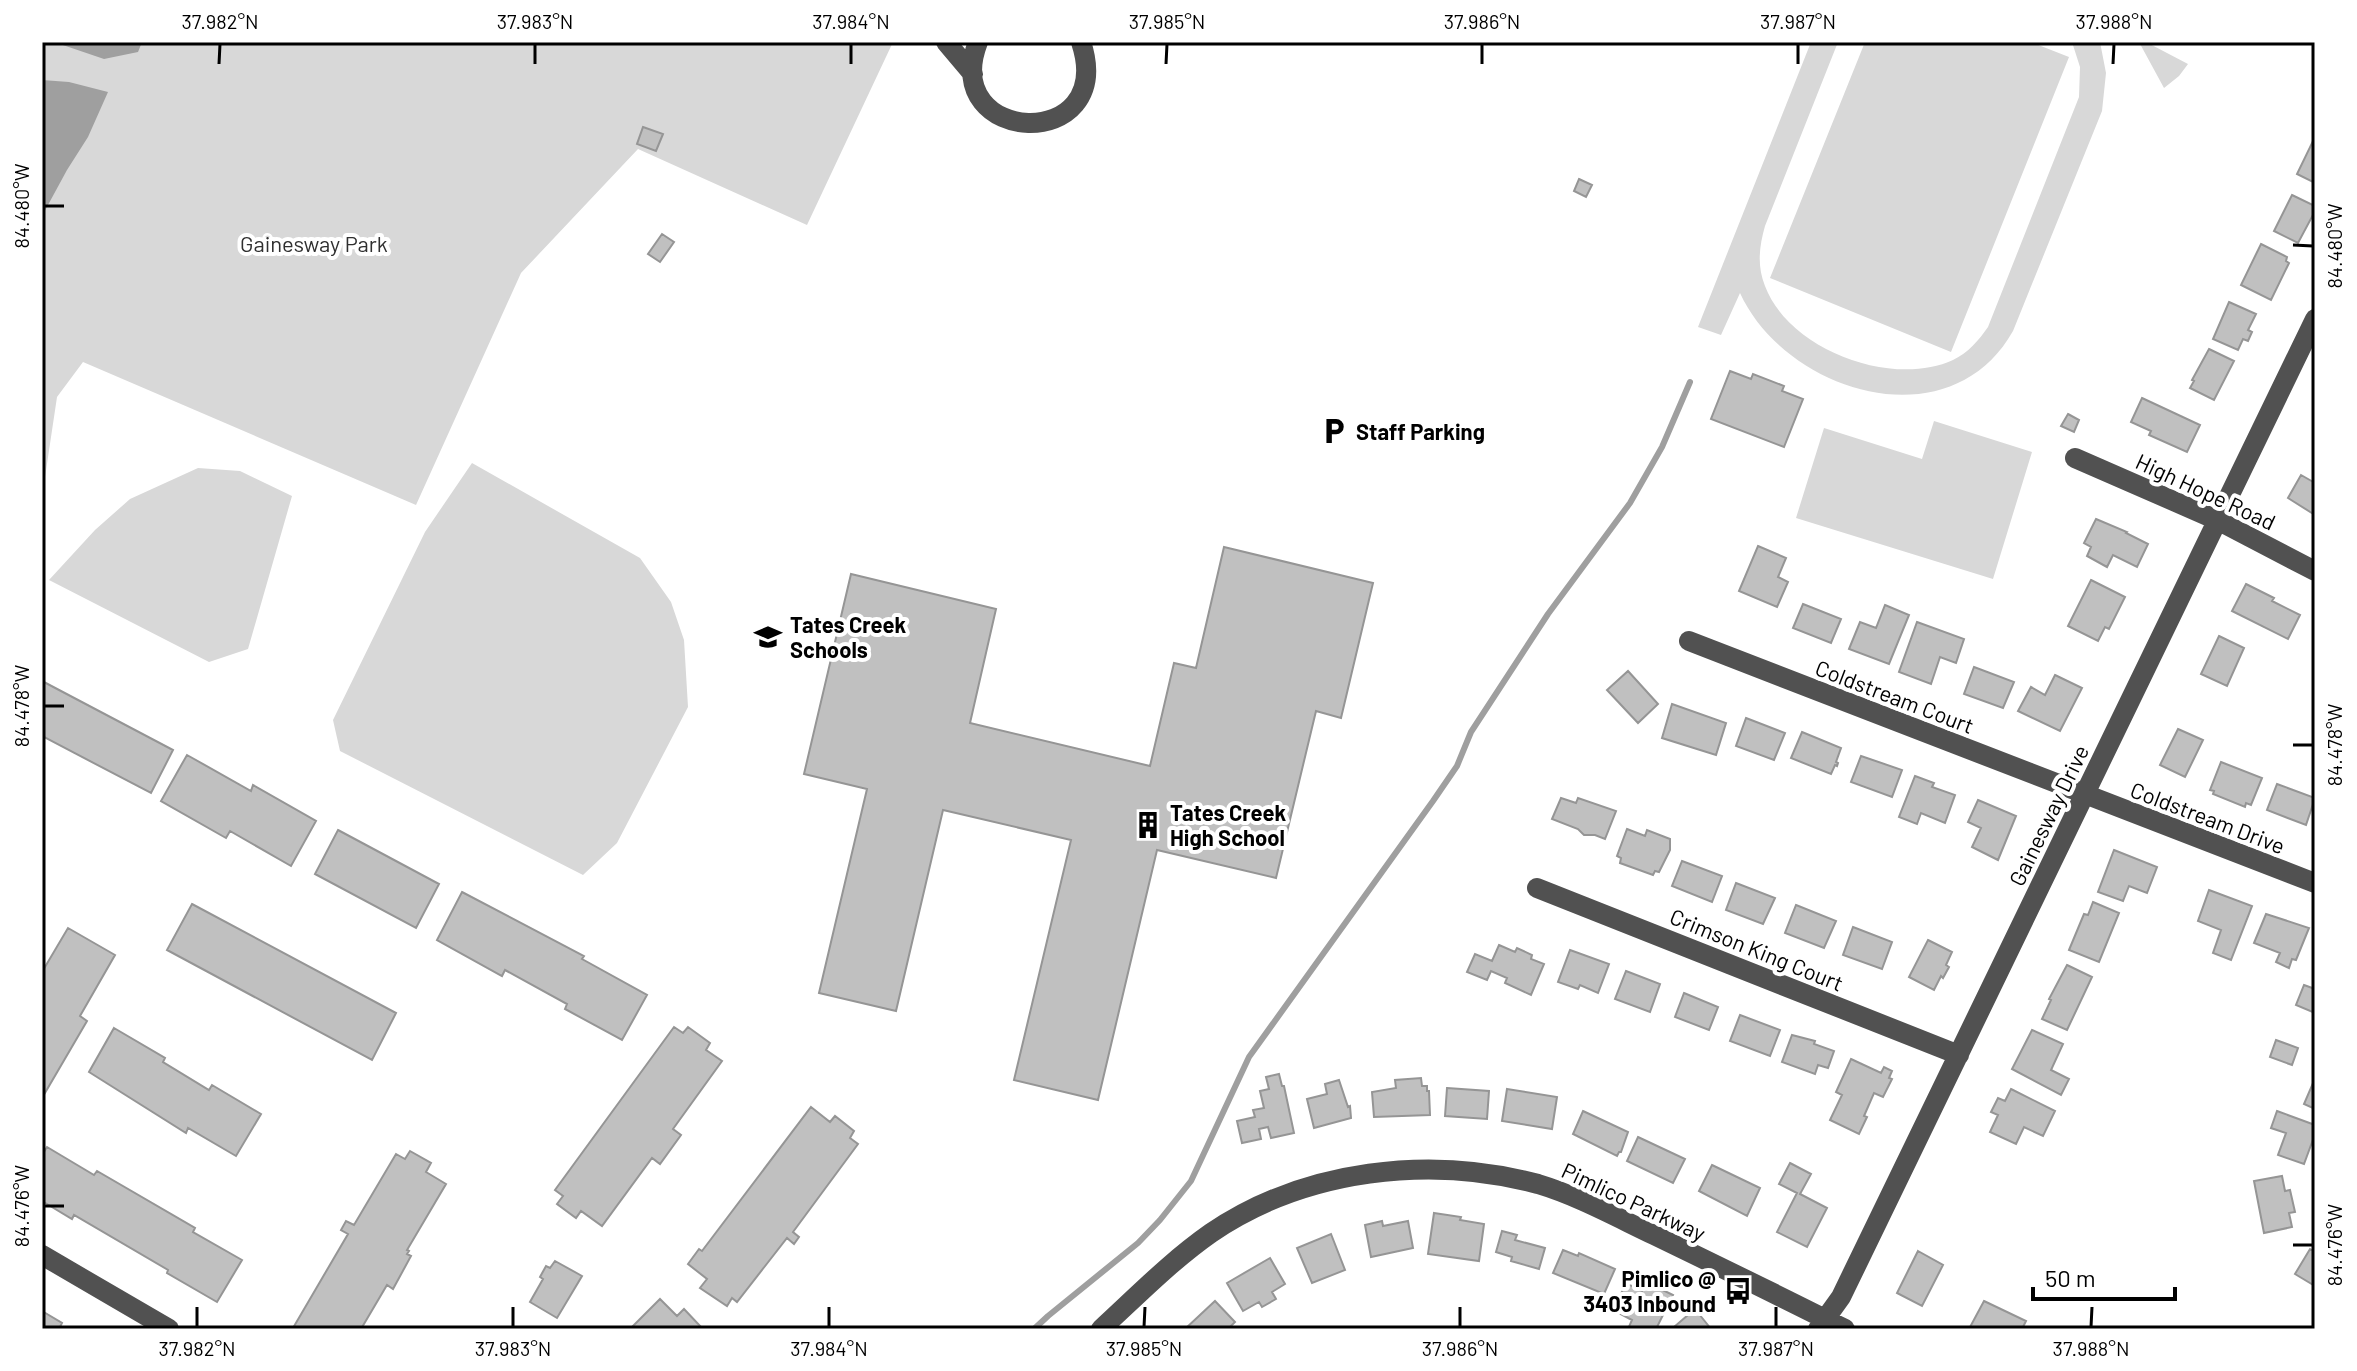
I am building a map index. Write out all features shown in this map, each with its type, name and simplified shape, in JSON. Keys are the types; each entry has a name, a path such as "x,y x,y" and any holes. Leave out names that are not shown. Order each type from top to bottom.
{"street":[{"path":"946,42 973,74"},
{"path":"978,42 973,74 979,94 997,115 1023,124 1054,119 1067,111 1077,99 1087,71 1081,42"},
{"name":"Gainesway Drive","path":"1821,1324 1841,1297 2315,319"},
{"name":"High Hope Road","path":"2075,458 2217,520 2315,571"},
{"name":"Coldstream Court","path":"1689,641 2084,795"},
{"name":"Coldstream Drive","path":"2084,795 2315,883"},
{"name":"Crimson King Court","path":"1537,888 1959,1055"},
{"name":"Pimlico Parkway","path":"1101,1329 1177,1259 1242,1215 1272,1201 1335,1180 1421,1169 1505,1176 1573,1196 1821,1324 1845,1329"},
{"path":"42,1255 169,1329"}],"green space":[{"name":"Gainesway Park","path":"42,42 893,42 807,225 638,149 521,273 416,505 83,362 57,397 42,497"},
{"path":"1811,42 1838,42 1765,226 1760,256 1762,279 1777,309 1819,345 1845,358 1873,366 1901,369 1928,367 1953,360 1973,346 1988,327 2079,97 2080,67 2072,42 2100,42 2106,73 2102,111 2013,331 1985,366 1950,386 1911,395 1870,392 1830,378 1793,357 1762,328 1740,293 1721,335 1698,327"},
{"path":"1865,42 2031,42 2069,57 1951,352 1770,278"},
{"path":"2139,42 2146,42 2188,64 2164,88"},
{"path":"1934,421 2032,452 1993,579 1796,518 1824,428 1922,459"},
{"path":"472,463 640,558 671,602 684,640 688,707 617,843 583,875 340,751 333,720 425,532"},
{"path":"198,468 240,471 292,496 248,649 209,662 49,580 95,530 130,499"}],"shaded area":[{"path":"54,42 142,42 138,52 104,59"},
{"path":"42,80 69,82 108,92 88,137 42,216"}],"building":[{"path":"643,127 663,134 656,151 637,144"},
{"path":"2315,142 2315,183 2297,174"},
{"path":"1579,179 1592,185 1586,197 1574,191"},
{"path":"2292,195 2315,206 2298,243 2274,231"},
{"path":"662,234 674,242 660,262 648,254"},
{"path":"2261,244 2287,257 2289,263 2271,300 2241,285"},
{"path":"2229,302 2256,314 2248,330 2252,332 2248,341 2243,339 2238,350 2213,339"},
{"path":"2209,349 2234,361 2214,400 2190,388"},
{"path":"1730,371 1751,379 1753,374 1784,386 1782,391 1803,399 1784,447 1711,419"},
{"path":"2142,398 2200,425 2187,452 2149,435 2151,431 2131,422"},
{"path":"2068,414 2079,420 2074,432 2061,426"},
{"path":"2301,475 2315,483 2315,515 2288,498"},
{"path":"2096,519 2148,544 2137,567 2113,555 2107,567 2087,556 2091,547 2084,543"},
{"path":"1758,546 1786,558 1778,577 1788,582 1777,607 1739,591"},
{"name":"Tates Creek High School","path":"1224,547 1373,583 1341,718 1316,711 1276,878 1157,850 1098,1100 1014,1080 1071,840 943,810 896,1011 819,993 867,789 804,774 851,574 996,609 970,723 1150,766 1174,663 1196,668"},
{"path":"2091,580 2125,597 2109,629 2105,627 2098,641 2068,626"},
{"path":"2246,584 2300,615 2288,639 2232,611"},
{"path":"1803,604 1841,619 1831,643 1793,628"},
{"path":"1885,605 1909,615 1889,664 1849,649 1860,622 1876,628"},
{"path":"1917,622 1964,639 1956,663 1940,657 1931,684 1899,672"},
{"path":"2219,636 2244,648 2227,686 2201,674"},
{"path":"1974,667 2014,682 2003,708 1964,694"},
{"path":"1628,671 1658,704 1638,723 1607,690"},
{"path":"2055,675 2082,688 2060,731 2018,711 2031,687 2045,695"},
{"path":"42,681 173,750 151,793 42,736"},
{"path":"1672,704 1726,723 1716,755 1662,738"},
{"path":"1746,718 1785,733 1774,760 1736,746"},
{"path":"2178,729 2203,740 2185,777 2160,765"},
{"path":"1802,732 1841,748 1837,766 1831,774 1791,758"},
{"path":"187,755 251,791 253,785 316,821 291,866 230,831 226,838 161,801"},
{"path":"1861,756 1902,770 1892,797 1851,782"},
{"path":"2221,762 2262,778 2251,805 2246,803 2245,807 2210,790"},
{"path":"1915,776 1934,783 1932,787 1955,795 1945,823 1921,813 1917,824 1899,817"},
{"path":"2277,784 2315,798 2306,825 2267,810"},
{"path":"1561,798 1576,803 1578,798 1616,811 1605,839 1584,835 1578,829 1552,819"},
{"path":"1978,800 2016,816 1998,860 1972,847 1981,828 1968,822"},
{"path":"1627,829 1645,836 1647,830 1670,839 1670,850 1659,872 1655,871 1653,875 1620,863 1621,858 1617,856"},
{"path":"338,830 439,884 416,928 315,874"},
{"path":"2114,850 2157,867 2147,893 2129,886 2123,901 2098,892"},
{"path":"1682,861 1722,876 1712,902 1672,886"},
{"path":"1736,883 1775,898 1763,924 1726,910"},
{"path":"2209,890 2252,906 2231,960 2213,953 2221,930 2198,921"},
{"path":"462,892 584,956 582,959 647,995 622,1040 565,1009 567,1004 505,970 502,976 437,940"},
{"path":"2093,902 2119,913 2099,962 2069,950 2084,914 2088,915"},
{"path":"192,904 396,1013 372,1060 167,950"},
{"path":"1796,905 1836,921 1824,948 1785,933"},
{"path":"2266,914 2309,928 2296,960 2292,959 2289,968 2276,962 2280,953 2254,943"},
{"path":"1853,927 1892,942 1882,969 1843,955"},
{"path":"68,928 115,955 80,1016 87,1021 42,1098 42,972"},
{"path":"1928,940 1952,952 1946,965 1949,967 1934,990 1909,977"},
{"path":"1499,945 1515,952 1517,948 1544,964 1531,995 1505,983 1507,978 1491,971 1487,980 1467,972 1475,954 1492,961"},
{"path":"1570,950 1609,964 1598,993 1580,985 1578,989 1558,982"},
{"path":"2067,965 2092,977 2067,1030 2042,1019"},
{"path":"1626,971 1660,984 1650,1012 1615,999"},
{"path":"2304,985 2315,989 2315,1013 2296,1005"},
{"path":"1684,993 1718,1007 1709,1030 1675,1017"},
{"path":"1740,1015 1780,1030 1770,1056 1730,1041"},
{"path":"674,1027 683,1033 688,1027 710,1043 706,1050 722,1061 673,1129 681,1135 660,1164 652,1158 602,1226 581,1211 576,1218 557,1204 563,1196 555,1190"},
{"path":"114,1028 165,1058 163,1062 209,1090 212,1085 261,1114 236,1156 188,1128 186,1133 89,1072"},
{"path":"2032,1030 2063,1044 2051,1070 2069,1079 2061,1095 2012,1069"},
{"path":"1792,1035 1815,1041 1814,1044 1834,1051 1828,1068 1818,1065 1815,1074 1782,1062"},
{"path":"2276,1040 2298,1048 2292,1065 2270,1057"},
{"path":"1851,1059 1881,1073 1884,1067 1892,1071 1889,1078 1892,1079 1883,1097 1874,1093 1859,1134 1830,1120 1842,1095 1836,1092"},
{"path":"1279,1074 1294,1133 1271,1138 1268,1127 1259,1129 1261,1139 1242,1143 1237,1121 1255,1117 1253,1110 1264,1108 1260,1091 1269,1089 1266,1077"},
{"path":"1421,1078 1422,1086 1427,1086 1429,1091 1430,1115 1374,1117 1372,1092 1396,1088 1395,1080"},
{"path":"1339,1080 1350,1106 1351,1118 1314,1128 1307,1099 1327,1094 1325,1084"},
{"path":"2315,1084 2315,1109 2304,1104"},
{"path":"1447,1088 1489,1091 1487,1119 1445,1116"},
{"path":"1507,1089 1557,1097 1552,1129 1502,1121"},
{"path":"2011,1089 2055,1111 2043,1136 2024,1127 2016,1144 1990,1132 1998,1115 1991,1112 1998,1098 2005,1101"},
{"path":"811,1107 830,1122 835,1116 854,1131 850,1138 858,1144 793,1232 799,1237 794,1244 787,1238 737,1302 732,1298 727,1306 700,1288 707,1279 688,1264 699,1249 702,1251"},
{"path":"1583,1111 1628,1132 1617,1156 1573,1134"},
{"path":"2277,1111 2315,1125 2315,1134 2304,1164 2278,1155 2286,1133 2271,1128"},
{"path":"1638,1137 1685,1159 1673,1183 1627,1161"},
{"path":"47,1147 94,1175 97,1171 195,1228 193,1232 242,1260 217,1302 74,1215 72,1219 42,1201 42,1155"},
{"path":"410,1151 431,1163 426,1172 446,1184 407,1250 411,1256 393,1289 387,1285 361,1329 293,1328 348,1234 341,1230 346,1221 354,1225 396,1154 405,1159"},
{"path":"1790,1163 1811,1174 1800,1194 1827,1208 1807,1247 1777,1232 1797,1193 1779,1184"},
{"path":"1712,1165 1760,1188 1747,1216 1699,1191"},
{"path":"2282,1176 2285,1191 2290,1190 2295,1212 2289,1213 2292,1227 2264,1233 2254,1181"},
{"path":"1434,1213 1484,1224 1479,1261 1428,1254"},
{"path":"1382,1221 1383,1226 1408,1221 1413,1248 1371,1257 1365,1225"},
{"path":"1502,1231 1517,1235 1515,1240 1545,1248 1539,1269 1511,1261 1512,1257 1496,1252"},
{"path":"1331,1234 1345,1270 1312,1283 1297,1248"},
{"path":"2310,1249 2315,1252 2315,1286 2295,1274"},
{"path":"1563,1250 1578,1256 1579,1253 1615,1269 1604,1294 1553,1273"},
{"path":"1918,1251 1943,1265 1922,1306 1897,1293"},
{"path":"1270,1258 1285,1284 1272,1292 1276,1299 1262,1307 1259,1302 1243,1311 1227,1283"},
{"path":"555,1261 582,1276 557,1318 530,1302 543,1279 540,1277 546,1266 550,1268"},
{"path":"1646,1282 1673,1295 1656,1329 1628,1329 1632,1320 1613,1310 1626,1283 1642,1291"},
{"path":"660,1299 677,1316 684,1309 702,1328 630,1329"},
{"path":"1215,1301 1235,1322 1228,1329 1185,1329"},
{"path":"1984,1301 2026,1321 2022,1329 1969,1329"},
{"path":"1695,1309 1711,1329 1674,1327"},
{"path":"42,1311 62,1323 59,1329 42,1329"}],"waterway":[{"path":"1034,1329 1138,1243 1191,1181 1249,1057 1433,801 1457,766 1471,732 1548,614 1630,503 1662,447 1690,382"}],"place":[{"name":"Staff Parking","path":"1334,431"},
{"name":"Tates Creek Schools","path":"768,637"},
{"name":"Tates Creek High School","path":"1148,825"},
{"name":"Pimlico @ 3403 Inbound","path":"1738,1291"}]}
